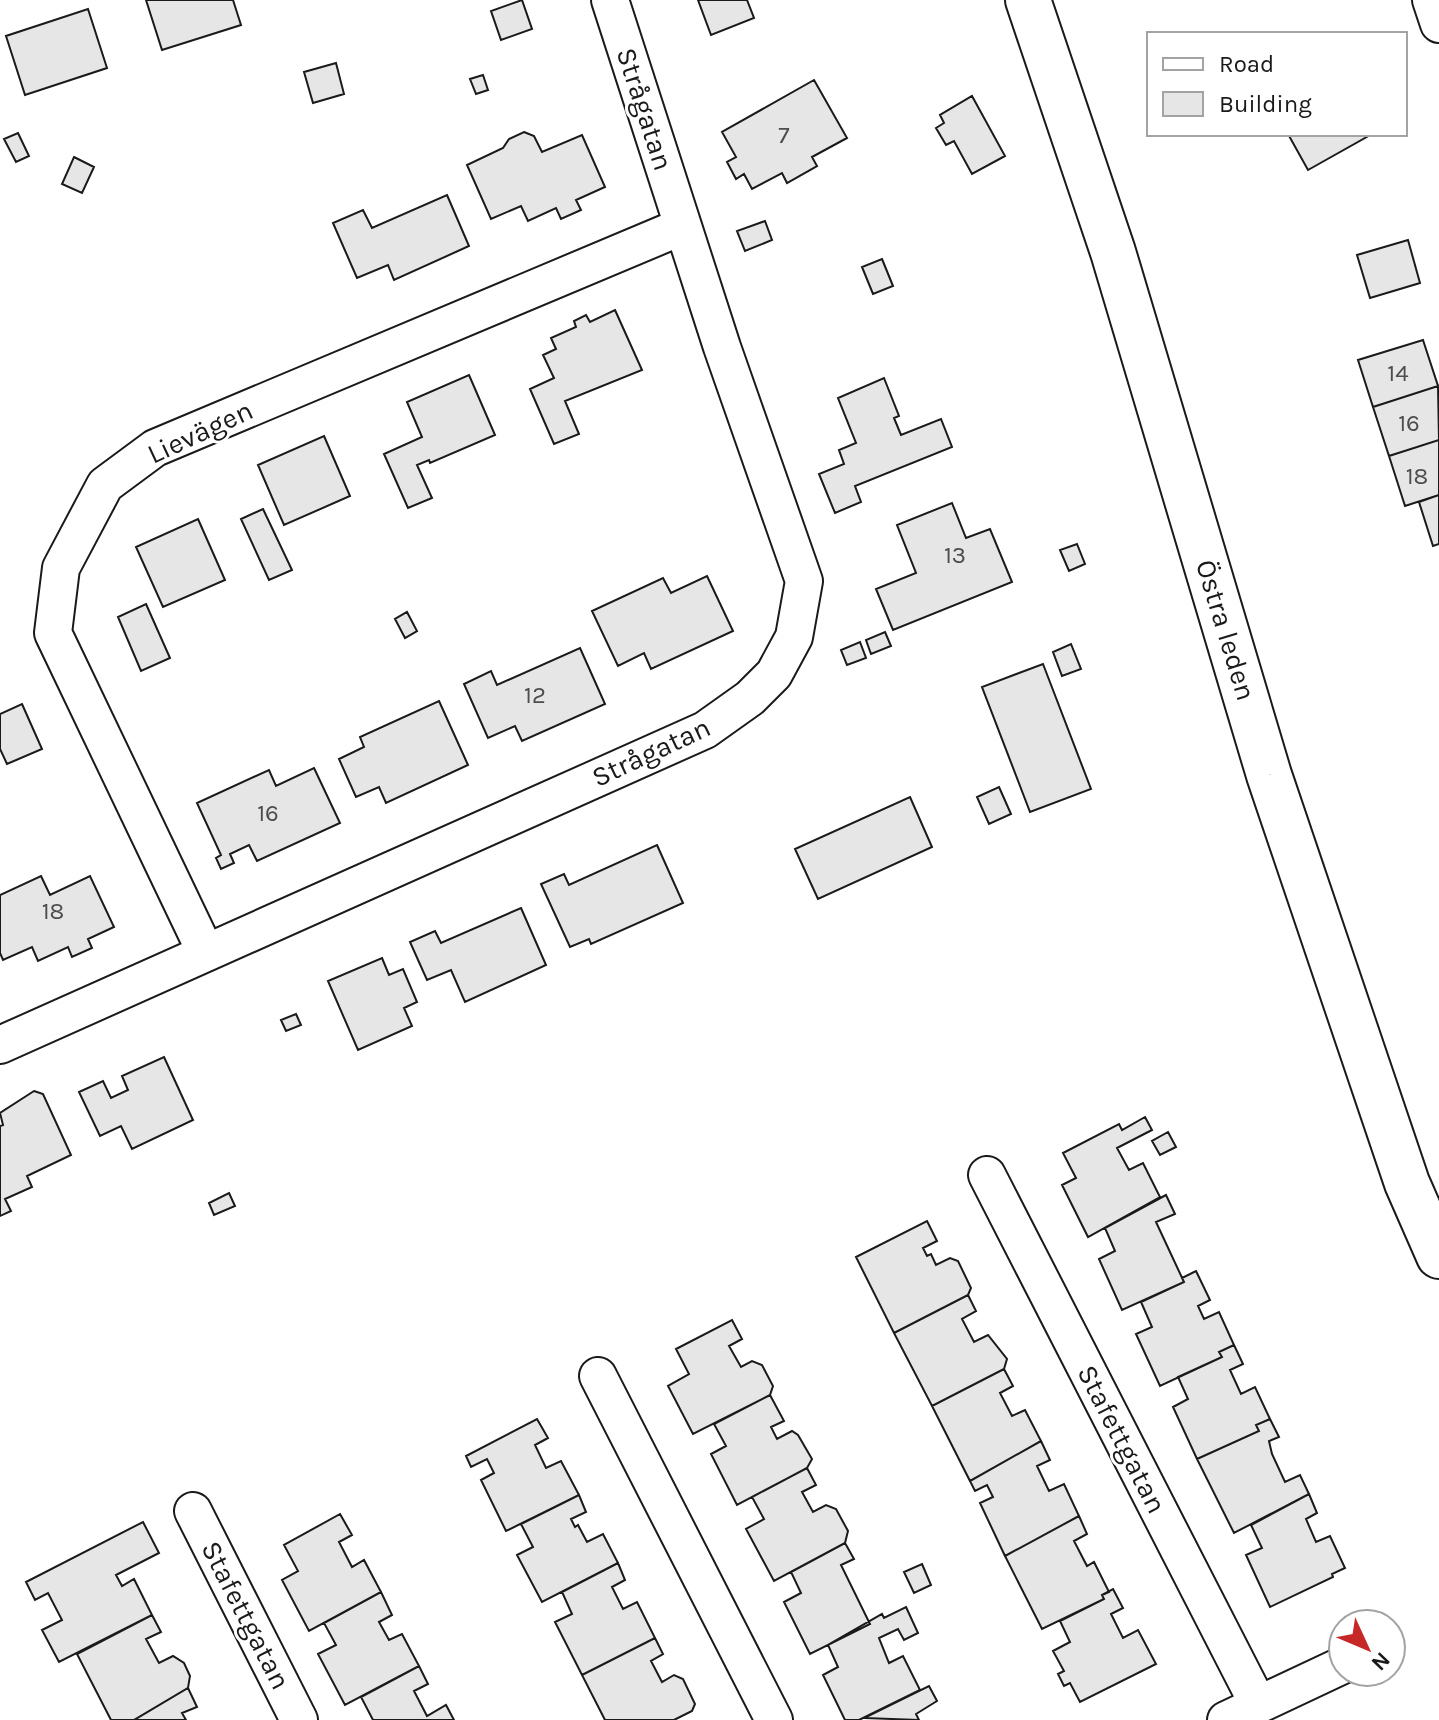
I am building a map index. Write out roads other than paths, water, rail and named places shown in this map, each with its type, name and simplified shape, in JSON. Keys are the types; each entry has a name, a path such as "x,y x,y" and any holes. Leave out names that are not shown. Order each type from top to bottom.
{"street":[{"name":"Strågatan","path":"0,1045 705,730 750,698 774,674 794,637 804,581 610,0"},
{"name":"Östra leden","path":"1028,0 1113,252 1269,775 1407,1183 1439,1256"},
{"path":"1431,0 1439,24"},
{"name":"Lievägen","path":"205,951 53,633 61,568 105,485 155,448 683,226"},
{"name":"Stafettgatan","path":"987,1175 1258,1704"},
{"path":"598,1376 774,1720"},
{"name":"Stafettgatan","path":"193,1511 299,1720"},
{"path":"1226,1720 1327,1672"}]}
